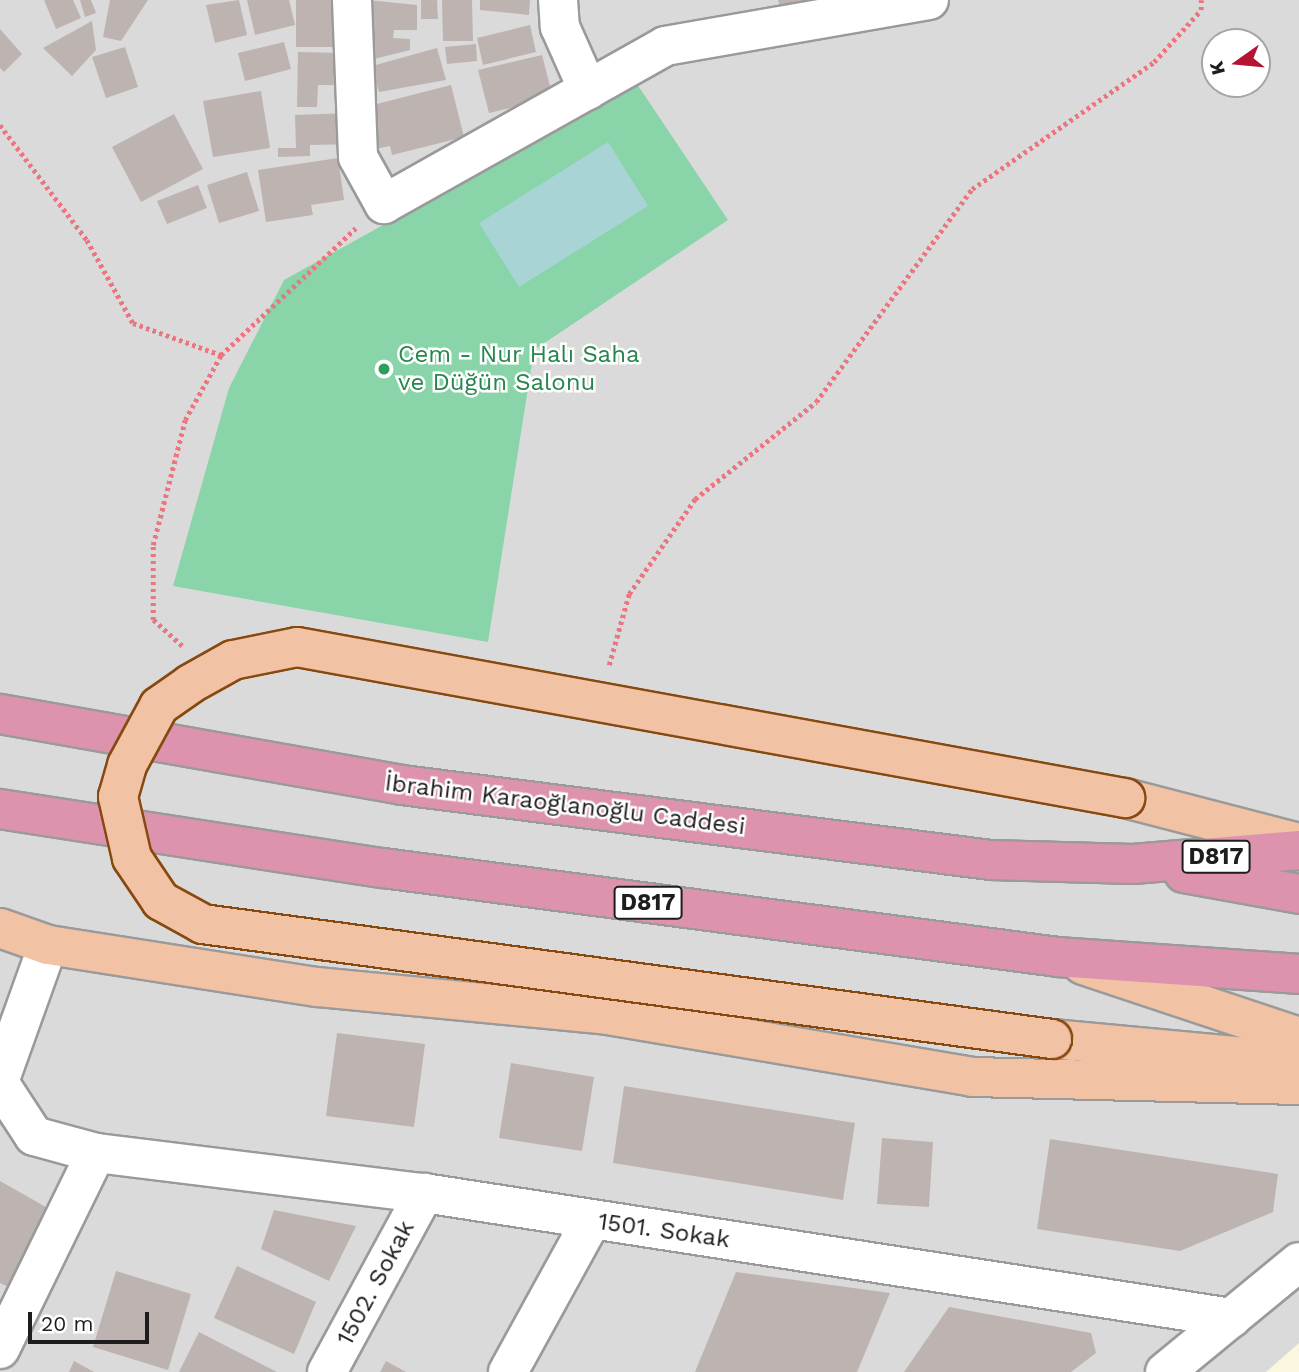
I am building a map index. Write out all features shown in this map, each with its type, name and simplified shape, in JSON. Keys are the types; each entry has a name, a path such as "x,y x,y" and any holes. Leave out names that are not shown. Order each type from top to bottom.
{"highway":[{"name":"İbrahim Karaoğlanoğlu Caddesi","path":"0,714 402,785 991,860 1133,864"},
{"name":"D817","path":"0,809 383,868 1058,957 1299,975"},
{"name":"D817","path":"1133,864 1299,850"},
{"path":"1133,864 1299,894"}],"main road":[{"path":"1299,844 1125,798 297,647 233,660 159,706 127,765 118,797 139,868 161,901 203,924 1052,1039 1299,1062"},
{"path":"0,928 48,945 317,987 607,1015 972,1077 1299,1085"},
{"path":"1058,957 1299,1037"}],"street":[{"path":"352,0 358,157 384,204 665,46 770,13 929,0"},
{"path":"558,0 560,27 588,90"},
{"path":"0,1082 48,945"},
{"name":"1501. Sokak","path":"0,1082 34,1136 96,1153 424,1193 591,1221 1231,1318"},
{"path":"0,1349 96,1153"},
{"name":"1502. Sokak","path":"327,1372 424,1193"},
{"path":"508,1372 591,1221"},
{"path":"1165,1372 1299,1262"}],"path":[{"path":"599,702 629,594 695,499 816,402 972,189 1154,62 1201,10 1201,0"},
{"path":"0,125 87,240 133,323 221,355"},
{"path":"211,672 153,620 153,545 185,420 221,355 384,204"}],"shaded area":[{"path":"0,0 1299,0 1299,1372 0,1372"},
{"path":"1299,1343 1299,1372 1266,1372"}],"green space":[{"name":"Cem - Nur Halı Saha ve Düğün Salonu","path":"637,84 728,220 534,350 488,642 173,586 229,388 284,280"}],"water":[{"path":"608,142 648,206 519,287 479,223"}],"building":[{"path":"44,0 73,0 81,18 56,29"},
{"path":"80,0 91,0 96,13 85,17"},
{"path":"110,0 148,0 121,41 103,37"},
{"path":"239,0 247,35 215,43 206,5"},
{"path":"247,0 289,0 295,25 255,35"},
{"path":"296,0 343,0 343,47 296,47"},
{"path":"368,0 417,5 417,30 394,30 393,38 410,39 410,50 374,59"},
{"path":"421,0 437,0 438,19 421,19"},
{"path":"442,0 472,0 473,41 443,41"},
{"path":"480,0 530,0 529,15 480,10"},
{"path":"778,0 816,0 816,1 781,10"},
{"path":"92,21 96,50 72,76 43,48"},
{"path":"530,25 536,52 483,65 477,38"},
{"path":"0,29 22,54 4,72 0,68"},
{"path":"284,42 291,69 245,81 238,53"},
{"path":"476,44 477,61 447,64 445,47"},
{"path":"125,47 138,87 106,98 92,57"},
{"path":"437,48 446,80 379,92 372,66"},
{"path":"298,52 346,53 345,85 318,85 317,107 297,107"},
{"path":"542,55 553,98 489,113 478,70"},
{"path":"451,85 464,137 392,155 390,146 375,149 365,107"},
{"path":"261,91 270,148 213,157 203,101"},
{"path":"352,113 353,144 310,145 310,156 278,157 278,148 296,148 295,115"},
{"path":"174,114 203,169 141,202 112,147"},
{"path":"338,158 344,200 311,205 313,215 266,222 258,170"},
{"path":"247,172 259,211 219,223 207,185"},
{"path":"198,185 207,208 167,224 157,201"},
{"path":"337,1033 425,1044 414,1127 326,1116"},
{"path":"511,1063 594,1077 582,1151 499,1138"},
{"path":"624,1086 855,1123 843,1200 613,1163"},
{"path":"882,1138 933,1142 929,1207 877,1204"},
{"path":"1050,1139 1278,1174 1273,1212 1180,1251 1037,1229"},
{"path":"0,1181 53,1211 10,1288 0,1283"},
{"path":"274,1210 356,1226 329,1281 261,1249"},
{"path":"237,1266 316,1302 294,1354 214,1318"},
{"path":"116,1271 191,1294 168,1370 93,1347"},
{"path":"736,1272 890,1293 857,1372 695,1372"},
{"path":"949,1307 1091,1333 1096,1353 1071,1372 904,1372"},
{"path":"199,1332 277,1372 179,1372"},
{"path":"74,1361 94,1372 69,1372"},
{"path":"386,1361 406,1372 380,1372"}],"place":[{"name":"Cem - Nur Halı Saha ve Düğün Salonu","path":"384,369"}]}
